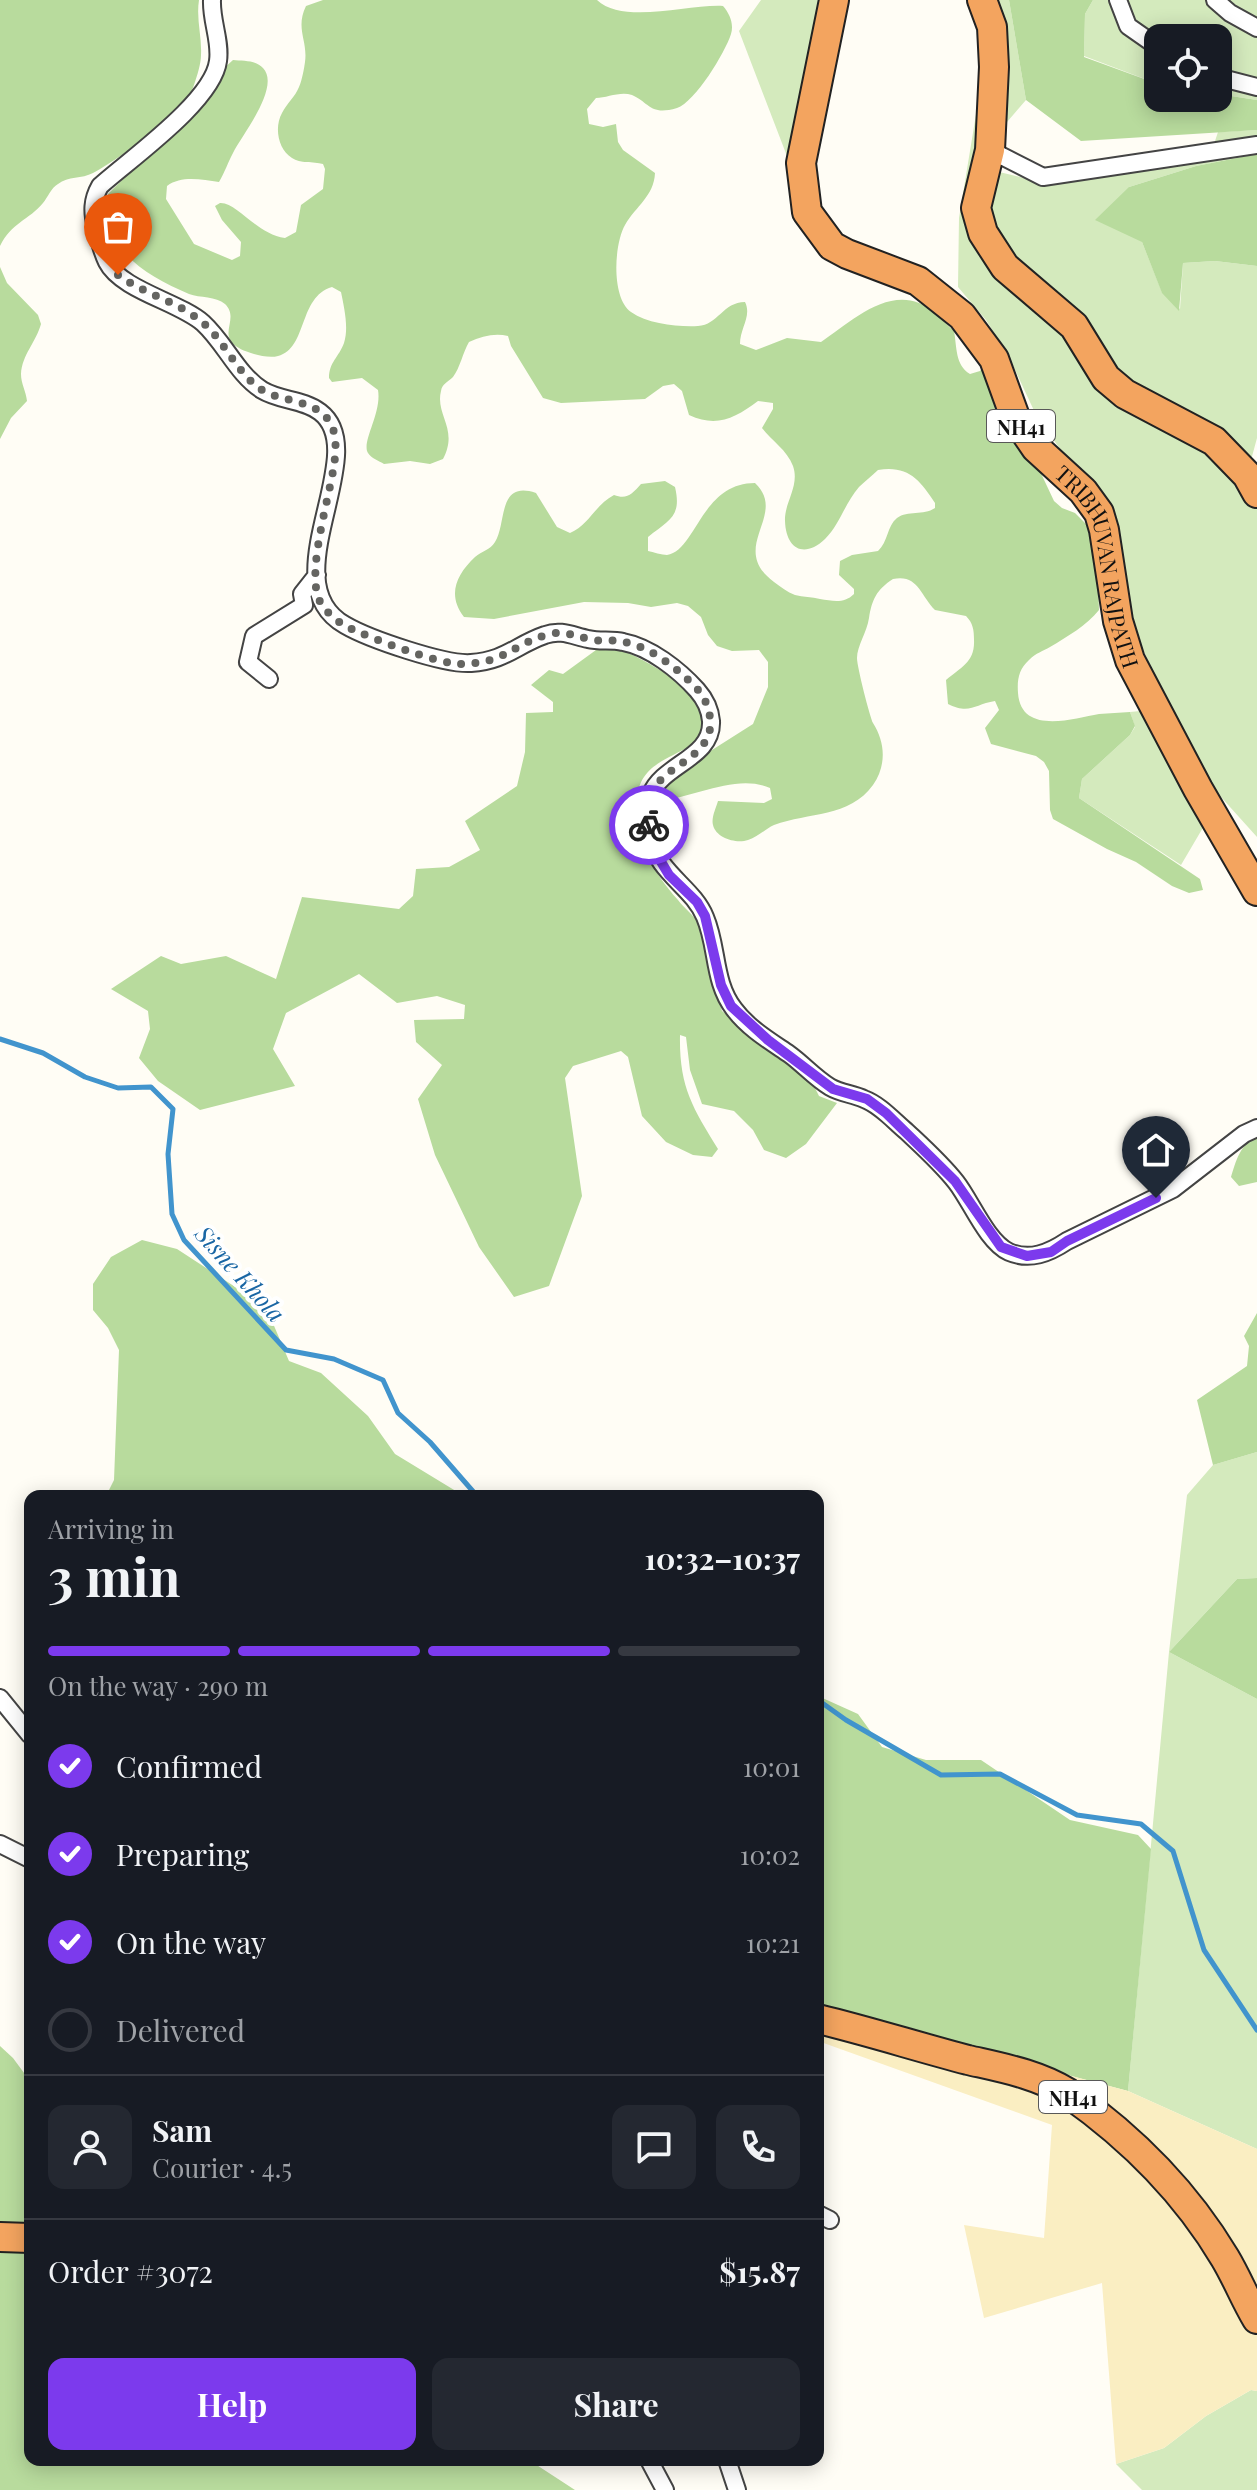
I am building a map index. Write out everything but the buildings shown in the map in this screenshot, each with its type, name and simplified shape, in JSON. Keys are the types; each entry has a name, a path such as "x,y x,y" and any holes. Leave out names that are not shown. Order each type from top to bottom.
{"highway":[{"name":"TRIBHUVAN RAJPATH","path":"834,0 801,163 807,212 832,246 918,281 962,316 994,359 1015,417 1036,448 1083,491 1099,513 1118,621 1130,660 1190,775 1257,891"},
{"path":"982,0 992,27 994,67 990,150 976,208 983,233 1005,267 1074,326 1106,378 1125,394 1214,441 1247,475 1257,493"},
{"name":"NH41","path":"824,2021 1005,2067 1056,2086 1076,2099 1136,2147 1179,2190 1226,2259 1257,2319"},
{"path":"0,2237 24,2238"}],"street":[{"path":"212,0 218,58 211,80 178,118 100,186 93,201 94,218 107,262 118,275 201,321 262,390 312,407 330,423 335,439 335,459 319,546 317,575 318,597 331,615 347,626 456,664 497,659 541,636 563,632 586,639 635,644 672,668 699,691 708,704 710,731 705,744 667,773 651,793 649,834 653,848 669,875 697,902 705,916 721,985 731,1006 760,1033 833,1089 867,1099 886,1113 955,1181 995,1241 1006,1251 1027,1256 1051,1252 1067,1241 1173,1189 1244,1134 1257,1128"},
{"path":"1118,0 1128,26 1144,37"},
{"path":"1215,0 1230,13 1257,28"},
{"path":"1232,81 1257,87"},
{"path":"990,150 1043,177 1257,145"},
{"path":"269,679 248,662 254,636 304,605 302,594 317,575"},
{"path":"0,1698 24,1728"},
{"path":"0,1844 24,1856"},
{"path":"652,2466 665,2490"},
{"path":"729,2466 737,2490"}],"green space":[{"path":"0,0 199,0 201,48 194,85 165,121 104,167 56,186 38,209 9,232 0,246"},
{"path":"323,0 597,0 608,7 639,12 723,6 732,23 728,42 708,76 684,104 668,110 656,110 632,95 623,94 596,98 587,109 589,124 603,127 616,124 618,142 623,150 655,173 651,188 629,218 618,245 617,283 625,305 631,312 654,322 698,326 711,322 731,306 745,302 747,312 740,344 756,350 787,338 821,342 867,310 880,304 906,300 928,308 954,331 959,361 970,374 980,371 988,360 1006,414 1006,433 1038,467 1054,501 1075,513 1096,534 1099,610 1089,621 1026,663 1018,683 1021,706 1028,715 1050,721 1130,712 1135,726 1130,735 1082,779 1079,798 1200,879 1203,890 1189,893 1172,886 1136,862 1053,819 1049,771 1044,762 1036,756 991,744 985,728 999,710 995,701 967,709 948,704 946,680 966,663 974,648 970,621 966,616 935,610 918,587 908,580 893,579 879,591 857,653 871,719 883,754 881,770 873,785 863,796 840,809 774,825 743,841 727,839 715,830 713,819 718,801 764,803 772,799 770,788 743,783 658,801 657,792 671,776 753,724 768,687 768,662 759,650 732,651 717,646 708,635 701,617 688,606 677,603 651,607 584,602 494,619 464,617 456,601 459,578 475,557 495,542 505,506 515,492 536,493 557,527 570,533 614,495 626,496 641,484 665,481 675,487 677,505 668,522 648,537 648,551 667,555 677,551 711,505 723,494 737,486 755,483 764,495 766,507 756,544 761,569 792,594 834,601 842,601 854,594 854,589 839,575 840,561 852,555 878,551 897,518 926,512 935,508 935,503 912,476 897,470 878,470 854,493 825,539 810,549 798,548 789,538 785,521 795,480 793,466 762,428 773,409 773,403 758,401 733,416 708,421 689,415 682,391 674,384 663,386 645,399 561,403 543,398 508,336 503,335 469,342 453,377 442,389 441,408 449,439 443,459 430,464 410,461 384,464 371,456 367,448 378,390 362,378 332,382 329,378 346,331 341,292 332,287 313,301 294,343 288,351 278,356 254,354 232,343 229,337 231,317 225,304 173,287 129,258 111,230 107,213 108,194 173,129 211,80 233,60 249,61 263,68 267,87 258,111 219,182 179,180 167,186 166,199 194,244 232,260 240,256 241,242 222,220 215,206 220,203 233,207 275,235 285,238 296,232 301,205 323,189 325,169 323,164 299,161 287,154 279,138 278,125 303,74 303,14 306,6"},
{"path":"761,0 850,0 836,33 805,203 739,31"},
{"path":"974,0 1009,0 1026,100 970,165 1050,184 1211,153 1218,132 1257,130 1257,154 1196,166 1129,187 1142,242 1162,292 1180,309 1183,263 1215,261 1257,266 1257,438 1247,475 1257,489 1257,837 1221,797 1181,865 1079,798 1082,779 1135,727 1130,712 1171,708 1134,631 1079,475 1037,417 1009,357 986,320 958,287 959,218 979,96 983,51"},
{"path":"1009,0 1093,0 1085,14 1084,57 1144,79 1144,112 1232,112 1232,96 1257,100 1257,130 1081,141 1026,100"},
{"path":"1093,0 1257,0 1257,100 1232,96 1232,24 1144,24 1144,79 1084,56 1085,14"},
{"path":"1257,154 1257,266 1215,261 1183,263 1179,311 1162,293 1142,242 1095,220 1129,187 1196,166"},
{"path":"0,267 7,283 38,315 41,324 22,367 21,378 27,401 11,418 0,439"},
{"path":"612,646 650,664 678,683 699,703 704,713 705,728 699,739 650,770 641,783 637,816 653,866 703,933 711,954 722,1011 811,1080 819,1096 837,1103 806,1144 786,1158 764,1150 753,1130 734,1111 702,1104 690,1070 686,1037 680,1035 682,1068 689,1095 718,1149 712,1157 693,1155 666,1142 642,1116 628,1057 621,1051 573,1066 565,1078 582,1196 549,1286 514,1297 479,1247 435,1155 418,1099 442,1065 416,1042 414,1020 464,1019 465,1005 437,996 397,1003 359,974 286,1013 273,1049 295,1086 200,1110 158,1081 139,1058 150,1029 148,1011 111,989 161,956 181,964 226,956 276,979 302,897 399,909 413,896 416,869 449,867 480,850 465,821 517,786 525,752 526,713 553,712 553,702 531,685 549,670 563,674 596,650"},
{"path":"1257,1137 1257,1182 1239,1186 1231,1177 1235,1165 1243,1149"},
{"path":"142,1240 177,1249 266,1307 289,1361 321,1373 368,1416 395,1454 454,1490 109,1490 114,1480 119,1350 108,1328 93,1310 93,1284 111,1257"},
{"path":"1257,1313 1257,1452 1213,1465 1197,1400 1247,1366 1249,1346 1244,1336"},
{"path":"1257,1452 1257,1578 1237,1579 1169,1652 1187,1495 1213,1465"},
{"path":"1257,1578 1257,1699 1169,1652 1237,1579"},
{"path":"1169,1652 1257,1699 1257,2149 1128,2091"},
{"path":"824,1699 858,1714 882,1747 926,1760 981,1760 1070,1820 1138,1835 1151,1849 1128,2091 873,2023 824,2007"},
{"path":"0,2046 24,2073 24,2222 0,2222"},
{"path":"0,2246 24,2246 24,2466 538,2466 575,2490 0,2490"},
{"path":"1251,2390 1257,2391 1257,2490 1142,2490 1116,2464 1164,2448 1206,2416"}],"sand":[{"path":"824,2007 873,2023 1128,2091 1257,2149 1257,2391 1251,2390 1206,2416 1164,2448 1116,2464 1102,2283 984,2318 964,2225 1044,2238 1052,2125 824,2043"}],"waterway":[{"name":"Sisne Khola","path":"0,1039 43,1053 85,1077 118,1088 151,1087 173,1109 168,1154 172,1214 184,1240 286,1350 334,1359 383,1380 398,1413 430,1442 472,1490"},
{"name":"Sisne Khola","path":"824,1704 941,1775 1000,1774 1077,1815 1141,1824 1173,1851 1204,1950 1257,2030"}],"way so far":[{"path":"118,275 201,321 262,390 312,407 330,423 335,439 335,459 319,546 317,588 321,603 331,615 347,626 395,645 456,664 497,659 541,636 557,632 586,639 627,642 653,654 699,691 708,704 710,731 705,744 667,773 651,793 649,825"}],"route":[{"path":"649,825 653,848 669,875 697,902 705,916 711,931 721,985 731,1006 743,1020 833,1089 867,1099 886,1113 955,1181 995,1241 1006,1251 1020,1256 1051,1252 1067,1241 1156,1198"}]}
